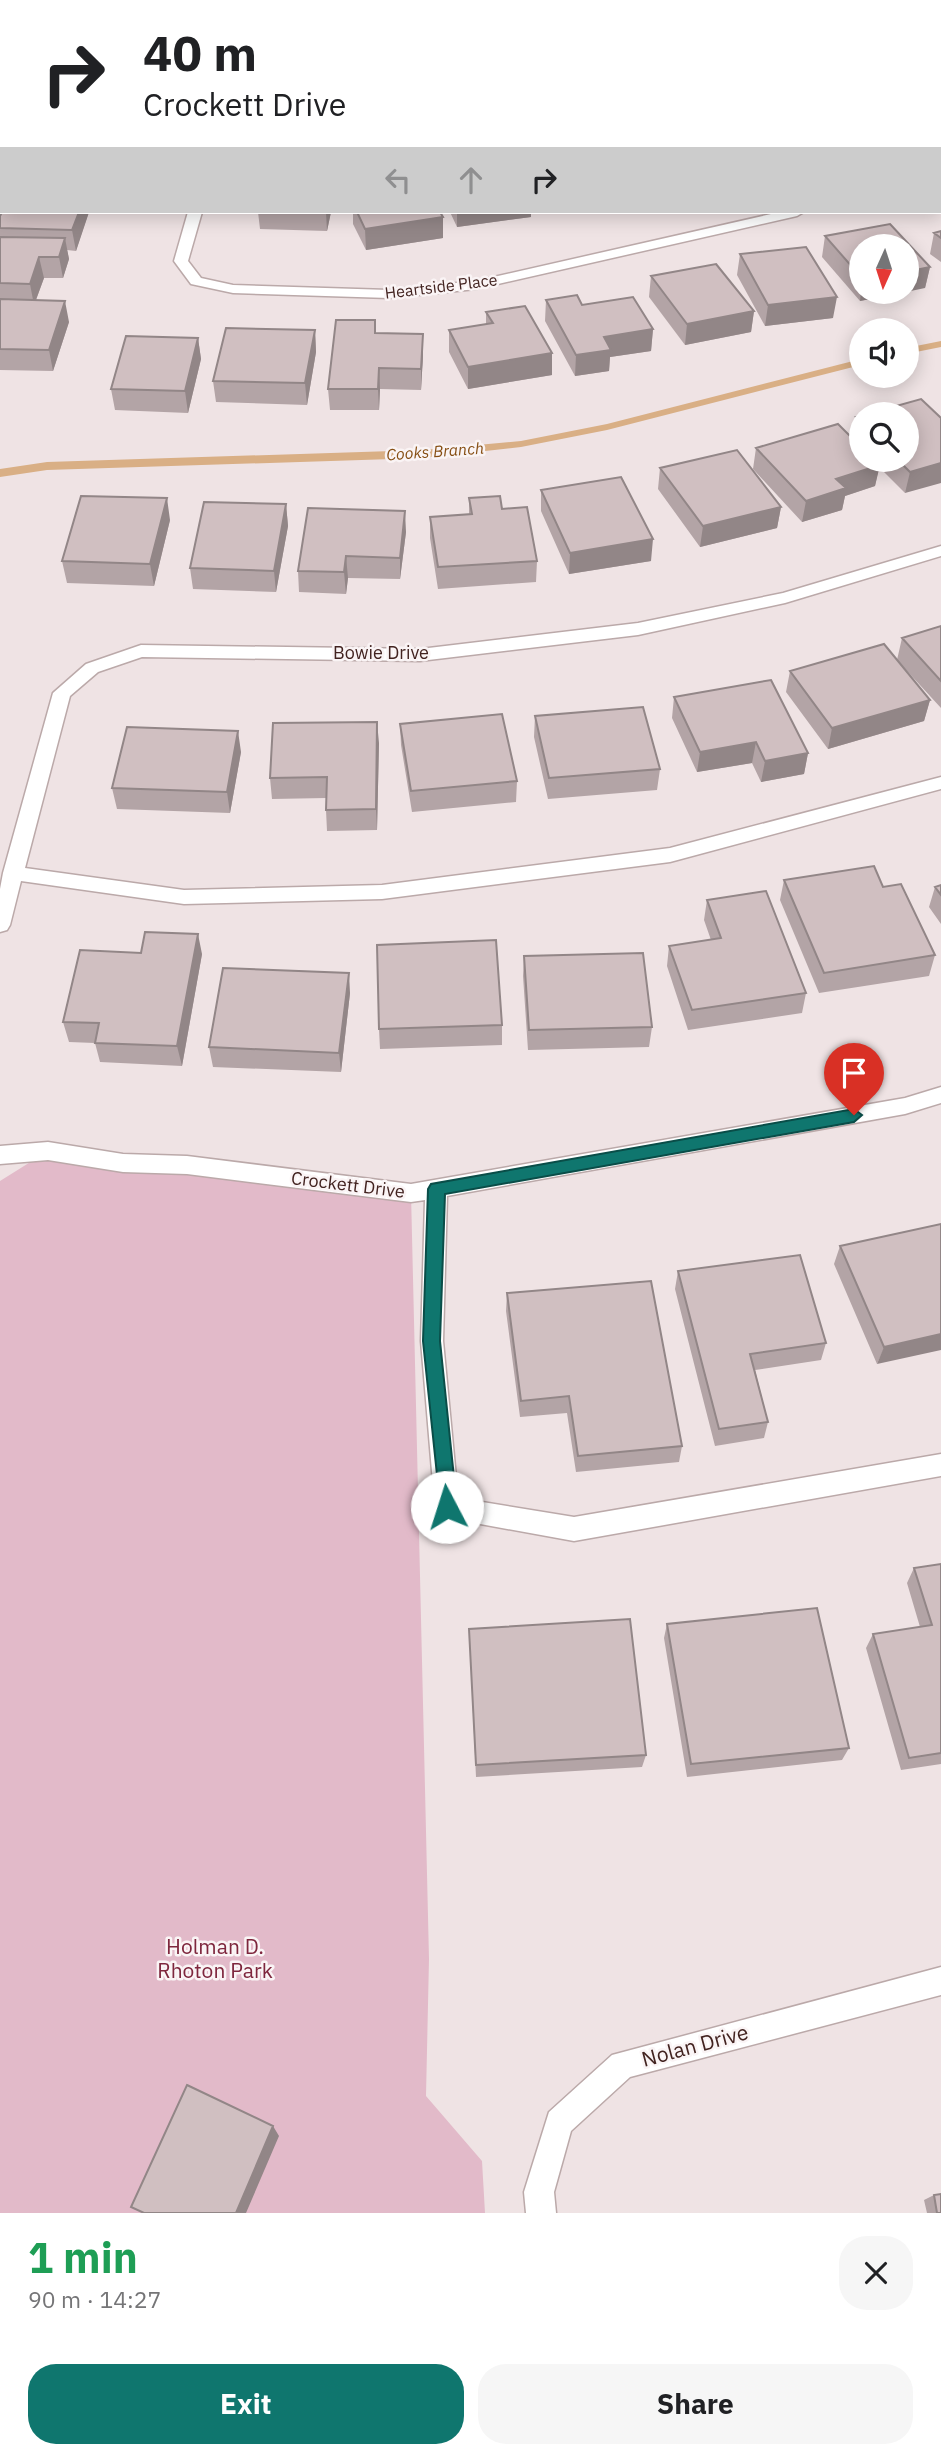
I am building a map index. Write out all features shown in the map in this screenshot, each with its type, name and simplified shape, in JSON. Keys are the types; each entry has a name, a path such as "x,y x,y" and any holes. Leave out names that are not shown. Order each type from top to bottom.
{"street":[{"name":"Heartside Place","path":"194,214 181,261 197,281 233,289 389,294 476,285 788,214"},
{"name":"Bowie Drive","path":"0,925 62,693 92,668 141,651 420,655 638,629 785,597 941,551"},
{"path":"13,873 184,897 382,892 670,855 941,783"},
{"name":"Crockett Drive","path":"0,1155 48,1152 123,1163 187,1165 411,1193 891,1108 941,1095"},
{"path":"436,1189 432,1341 447,1507 574,1529 941,1465"},
{"name":"Nolan Drive","path":"541,2213 539,2192 559,2122 622,2065 941,1981"}],"green space":[{"name":"Holman D. Rhoton Park","path":"48,1151 411,1193 429,1959 426,2096 482,2161 485,2213 0,2213 0,1181"}],"building":[{"path":"78,214 72,230 0,228 0,216"},
{"path":"358,214 441,214 443,217 365,229"},
{"path":"890,224 899,234 849,234 849,263 825,236"},
{"path":"0,237 65,238 59,257 39,257 30,284 0,283"},
{"path":"806,247 837,297 768,305 740,254"},
{"path":"919,255 930,267 919,269"},
{"path":"716,264 754,311 687,324 651,276"},
{"path":"577,295 582,305 633,297 653,329 604,337 611,350 576,355 546,300"},
{"path":"0,299 65,301 49,350 0,349"},
{"path":"525,306 552,353 468,367 449,330 493,323 486,312"},
{"path":"336,320 375,320 375,333 423,334 421,369 379,368 378,389 328,389"},
{"path":"226,328 315,330 305,383 213,381"},
{"path":"126,336 198,338 185,391 111,389"},
{"path":"921,399 941,418 941,463 919,469 919,402 910,402"},
{"path":"838,424 849,435 849,472 858,472 836,479 846,488 806,501 756,448"},
{"path":"737,450 781,507 703,526 660,468"},
{"path":"621,477 653,539 570,553 541,490"},
{"path":"81,496 167,498 150,564 62,561"},
{"path":"500,496 502,509 527,507 537,561 438,567 430,517 472,514 469,498"},
{"path":"204,502 286,504 274,571 190,568"},
{"path":"308,508 405,511 400,558 346,556 344,572 298,571"},
{"path":"941,626 941,681 902,638"},
{"path":"884,644 930,700 832,728 790,671"},
{"path":"771,680 808,753 765,761 756,742 700,752 674,697"},
{"path":"643,707 660,769 549,778 535,716"},
{"path":"502,714 517,781 411,791 400,724"},
{"path":"377,722 376,809 326,810 327,777 270,778 273,723"},
{"path":"127,727 238,731 227,792 112,788"},
{"path":"874,866 883,887 901,884 935,955 824,973 784,880"},
{"path":"766,891 806,993 692,1010 669,946 721,938 707,900"},
{"path":"145,932 198,934 177,1046 95,1043 99,1023 63,1022 80,950 141,953"},
{"path":"496,940 502,1025 379,1029 377,945"},
{"path":"643,953 652,1027 529,1030 524,956"},
{"path":"223,968 349,973 339,1053 209,1047"},
{"path":"941,1224 941,1334 884,1347 840,1246"},
{"path":"800,1255 826,1343 750,1354 768,1422 719,1429 678,1271"},
{"path":"651,1281 682,1446 578,1456 569,1396 521,1401 507,1293"},
{"path":"941,1564 941,1753 909,1758 873,1634 932,1625 914,1568"},
{"path":"817,1608 849,1748 691,1764 667,1624"},
{"path":"630,1619 646,1755 476,1765 469,1629"},
{"path":"187,2085 273,2126 236,2213 144,2213 131,2207"},
{"path":"941,2194 941,2213 937,2213 934,2195"}],"waterway":[{"name":"Cooks Branch","path":"919,348 941,344"},
{"name":"Cooks Branch","path":"0,473 47,466 423,454 521,444 607,427 849,365"}],"route":[{"path":"447,1507 432,1341 436,1189 854,1115"}]}
